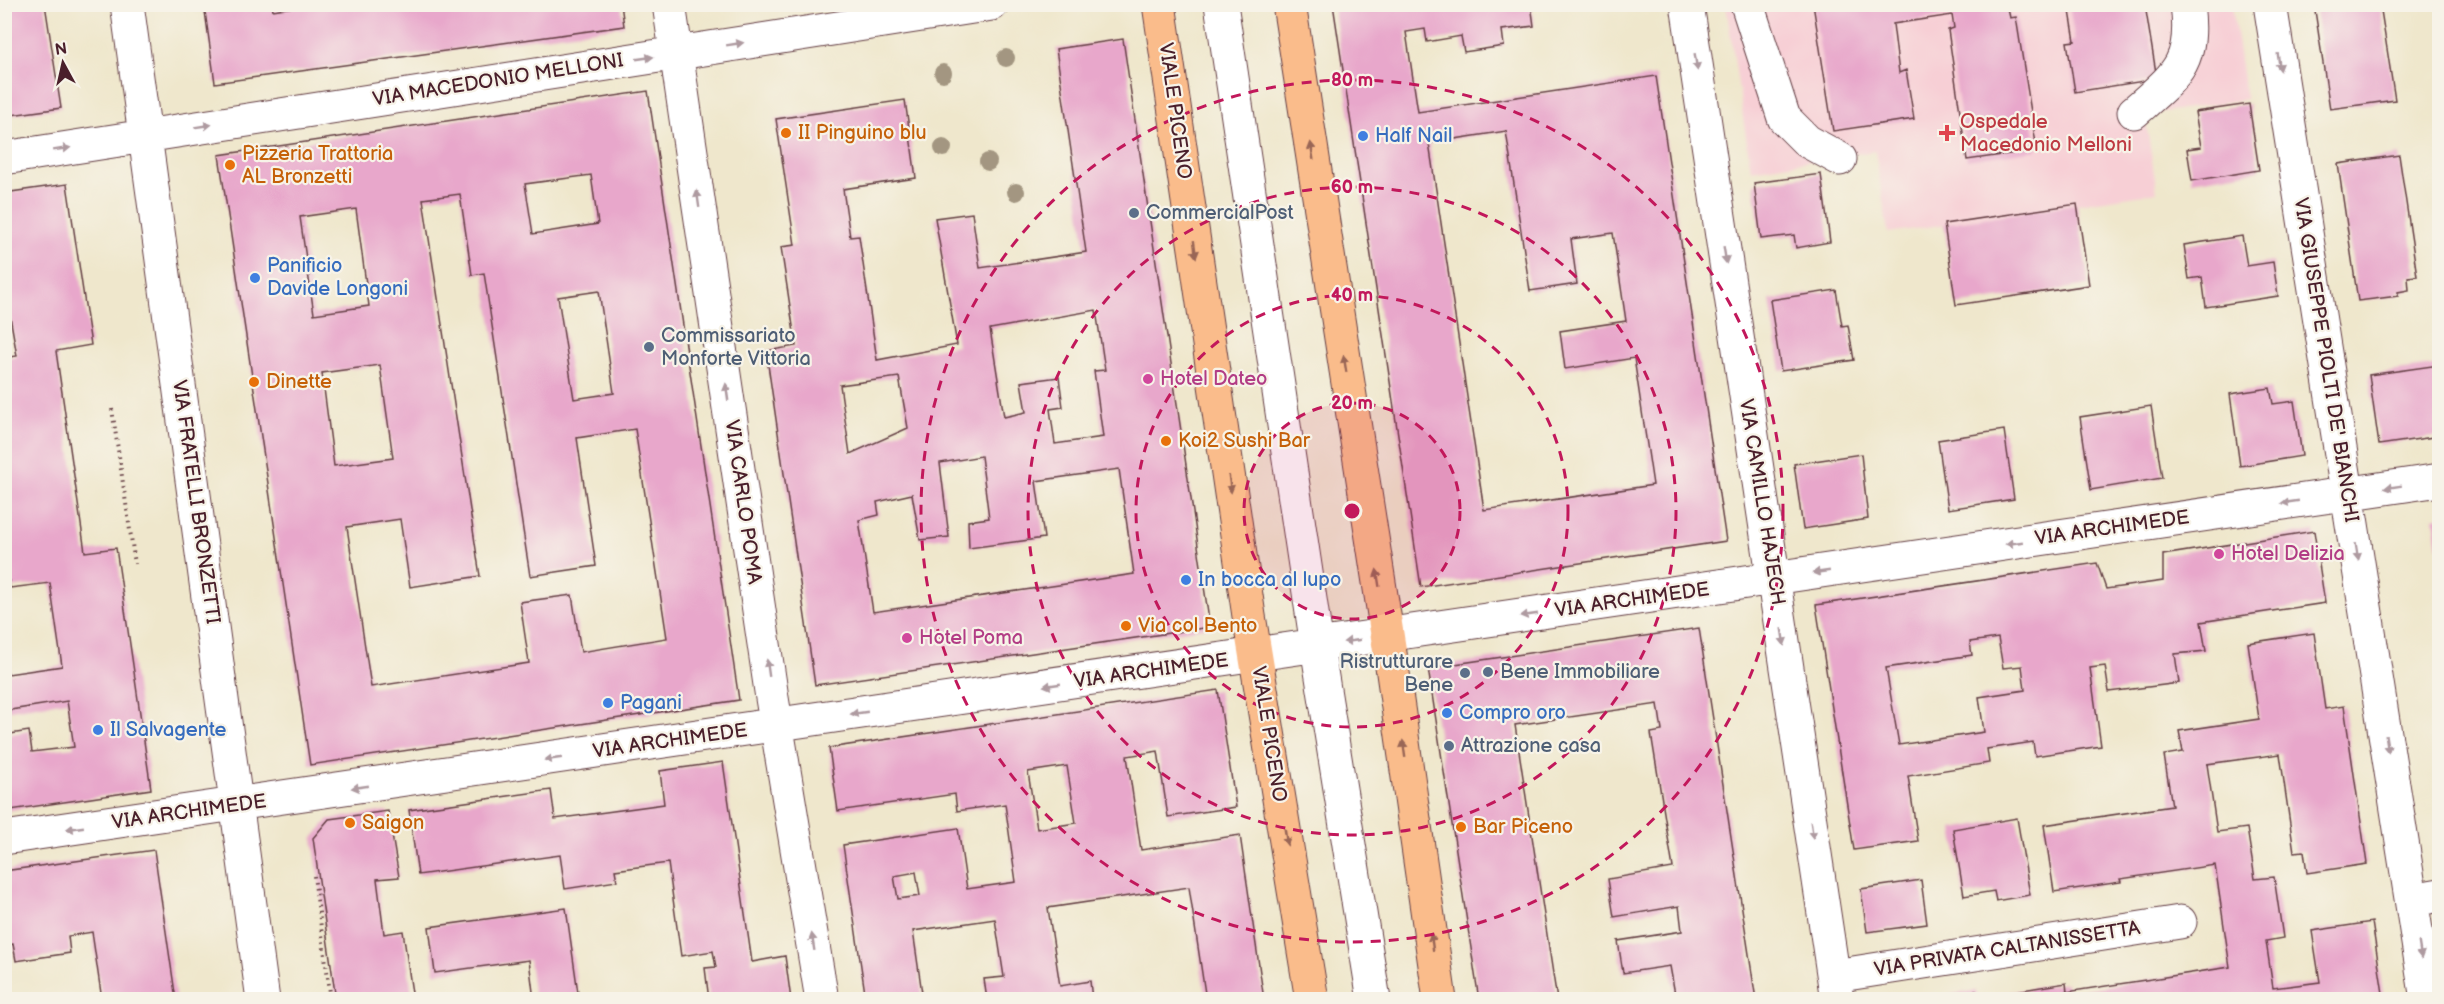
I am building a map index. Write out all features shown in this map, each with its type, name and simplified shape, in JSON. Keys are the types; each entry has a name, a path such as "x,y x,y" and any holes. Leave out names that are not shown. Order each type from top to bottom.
{"main road":[{"name":"VIALE PICENO","path":"1159,4 1256,655 1312,999"},
{"path":"1289,4 1388,636 1440,999"}],"street":[{"name":"VIA FRATELLI BRONZETTI","path":"127,4 264,999"},
{"name":"VIA CARLO POMA","path":"669,4 777,726 822,999"},
{"name":"VIA MACEDONIO MELLONI","path":"4,158 992,4"},
{"path":"1221,4 1317,646 1374,999"},
{"name":"VIA CAMILLO HAJECH","path":"1687,4 1836,988"},
{"path":"1747,4 1784,118 1807,141 1840,159"},
{"path":"2134,112 2169,81 2186,59 2190,32 2187,4"},
{"name":"VIA GIUSEPPE PIOLTI DE' BIANCHI","path":"2270,4 2348,494 2426,898 2427,999"},
{"name":"VIA ARCHIMEDE","path":"4,838 2439,480"},
{"name":"VIA PRIVATA CALTANISSETTA","path":"1836,988 2180,922"}],"path":[{"path":"112,409 135,564"},
{"path":"314,876 331,999"}],"shaded area":[{"name":"Ospedale Macedonio Melloni","path":"1726,5 2232,5 2246,99 2145,115 2157,192 1888,233 1875,151 1751,170"}],"building":[{"path":"4,4 45,4 61,108 4,116"},
{"path":"204,4 272,4 273,10 315,4 621,4 624,26 215,83"},
{"path":"1333,4 1531,4 1534,26 1502,30 1504,46 1464,52 1461,36 1427,42 1425,29 1406,32 1418,112 1656,76 1726,541 1421,587","holes":["1506,131 1530,291 1577,284 1571,239 1613,233 1626,321 1560,331 1565,369 1634,358 1653,485 1484,510 1429,143"]},
{"path":"1813,4 2007,4 2010,18 2016,17 2037,150 1967,160 1948,30 1954,28 1952,15 1893,24 1899,73 1906,70 1914,119 1833,131"},
{"path":"2314,4 2380,4 2395,100 2330,109"},
{"path":"2069,5 2145,5 2157,79 2075,92 2067,42 2075,41"},
{"path":"1123,39 1210,627 815,685 766,351 796,346 781,247 795,245 776,119 905,100 916,178 843,189 850,237 859,236 877,360 957,345 935,218 972,213 980,268 1086,252 1056,49","holes":["1096,310 1105,370 1094,371 1103,437 1055,444 1050,409 1063,407 1059,377 1021,382 1026,412 1004,417 990,329","899,377 908,428 850,454 840,385","981,456 989,518 968,521 969,548 1044,538 1036,481 1119,469 1134,574 873,612 859,520 879,515 877,502 912,494 920,540 949,537 940,463"]},
{"path":"648,91 739,700 310,765 219,155","holes":["591,175 598,224 533,234 525,184","460,194 472,275 484,273 530,576 596,566 577,438 635,429 667,638 581,652 572,595 520,602 529,663 371,687 347,527 400,519 410,587 480,576 423,199","356,209 369,306 314,314 300,217","599,291 614,393 574,399 558,297","380,365 393,458 334,466 322,373"]},
{"path":"2249,104 2259,170 2192,181 2187,149 2201,147 2195,112"},
{"path":"2399,155 2417,276 2408,277 2409,290 2398,292 2398,296 2358,301 2338,164"},
{"path":"1821,174 1830,242 1796,248 1794,235 1761,239 1754,183"},
{"path":"67,184 91,345 56,351 85,552 116,548 151,789 4,811 4,735 29,731 32,752 74,747 67,701 4,711 4,659 8,674 62,666 50,583 10,588 4,550 4,358 17,356 4,282 4,193"},
{"path":"2077,204 2089,285 1956,305 1944,224"},
{"path":"2242,236 2247,266 2273,262 2278,296 2206,307 2202,277 2189,279 2184,245"},
{"path":"1836,290 1842,326 1848,325 1854,360 1781,371 1770,300"},
{"path":"2439,365 2440,436 2379,445 2369,375"},
{"path":"2270,388 2273,404 2294,401 2302,456 2240,466 2230,394"},
{"path":"2151,406 2162,478 2091,490 2080,417"},
{"path":"2004,430 2014,499 1948,509 1938,440"},
{"path":"1861,454 1868,519 1803,529 1794,464"},
{"path":"2440,516 2440,547 2438,547 2434,517"},
{"path":"2314,531 2325,603 2201,622 2206,651 2175,654 2179,683 2109,692 2105,666 2090,668 2101,746 2035,756 2033,742 1987,749 1989,763 1908,776 1918,841 1854,850 1816,605 2097,563 2106,589 2163,581 2163,555","holes":["1998,638 2003,668 2022,666 2025,690 1979,697 1984,732 1899,745 1886,668 1972,655 1970,642"]},
{"path":"1699,628 1756,1000 1676,1000 1670,966 1623,973 1618,941 1682,931 1679,906 1614,917 1608,879 1673,868 1651,733 1662,731 1658,704 1515,725 1557,1000 1479,1000 1428,668"},
{"path":"2314,633 2325,709 2344,706 2367,864 2307,873 2304,851 2294,852 2280,754 2207,764 2217,832 2247,828 2255,879 2274,877 2283,938 2266,941 2273,988 2320,982 2312,931 2372,922 2384,1000 1998,1000 1997,994 2066,983 2067,992 2230,967 2215,865 2120,879 2121,882 2054,892 2044,825 2172,806 2164,755 2183,752 2179,731 2259,719 2248,643"},
{"path":"1218,690 1236,807 1168,817 1158,751 1127,756 1141,850 1240,835 1264,1000 1206,1000 1189,887 1048,908 1060,986 1090,981 1092,1000 987,1000 984,979 1004,977 995,919 913,931 923,1000 866,1000 843,845 958,828 967,889 1016,882 1005,804 957,811 955,794 838,811 829,748","holes":["1067,766 1076,823 1037,829 1028,772","916,872 920,896 898,899 894,876"]},
{"path":"723,762 752,962 785,956 791,1000 709,1000 705,968 716,967 713,951 681,956 668,863 615,870 617,881 565,889 560,855 418,875 409,810 551,790 555,819 664,804 660,771"},
{"path":"388,811 399,877 377,879 384,934 403,931 413,1000 336,1000 313,838 329,819"},
{"path":"2017,818 2030,895 1996,901 1994,891 1964,896 1953,829"},
{"path":"154,850 176,1000 102,1000 92,932 68,936 70,953 16,961 13,944 4,945 4,871"},
{"path":"1921,880 1927,924 1867,932 1861,889"},
{"path":"566,908 579,1000 534,1000 529,960 435,973 429,927"},
{"path":"1976,991 1977,1000 1924,1000 1924,998"}],"place":[{"name":"II Pinguino blu","path":"786,133"},
{"name":"Ospedale Macedonio Melloni","path":"1947,133"},
{"name":"Half Nail","path":"1363,136"},
{"name":"Pizzeria Trattoria AL Bronzetti","path":"230,165"},
{"name":"CommercialPost","path":"1134,213"},
{"name":"Panificio Davide Longoni","path":"255,278"},
{"name":"Commissariato Monforte Vittoria","path":"649,347"},
{"name":"Hotel Dateo","path":"1148,379"},
{"name":"Dinette","path":"254,382"},
{"name":"Koi2 Sushi Bar","path":"1166,441"},
{"name":"Hotel Delizia","path":"2219,554"},
{"name":"In bocca al lupo","path":"1186,580"},
{"name":"Via col Bento","path":"1126,626"},
{"name":"Hotel Poma","path":"907,638"},
{"name":"Bene Immobiliare","path":"1488,672"},
{"name":"Ristrutturare Bene","path":"1465,673"},
{"name":"Pagani","path":"608,703"},
{"name":"Compro oro","path":"1447,713"},
{"name":"Il Salvagente","path":"98,730"},
{"name":"Attrazione casa","path":"1449,746"},
{"name":"Saigon","path":"350,823"},
{"name":"Bar Piceno","path":"1461,827"}]}
